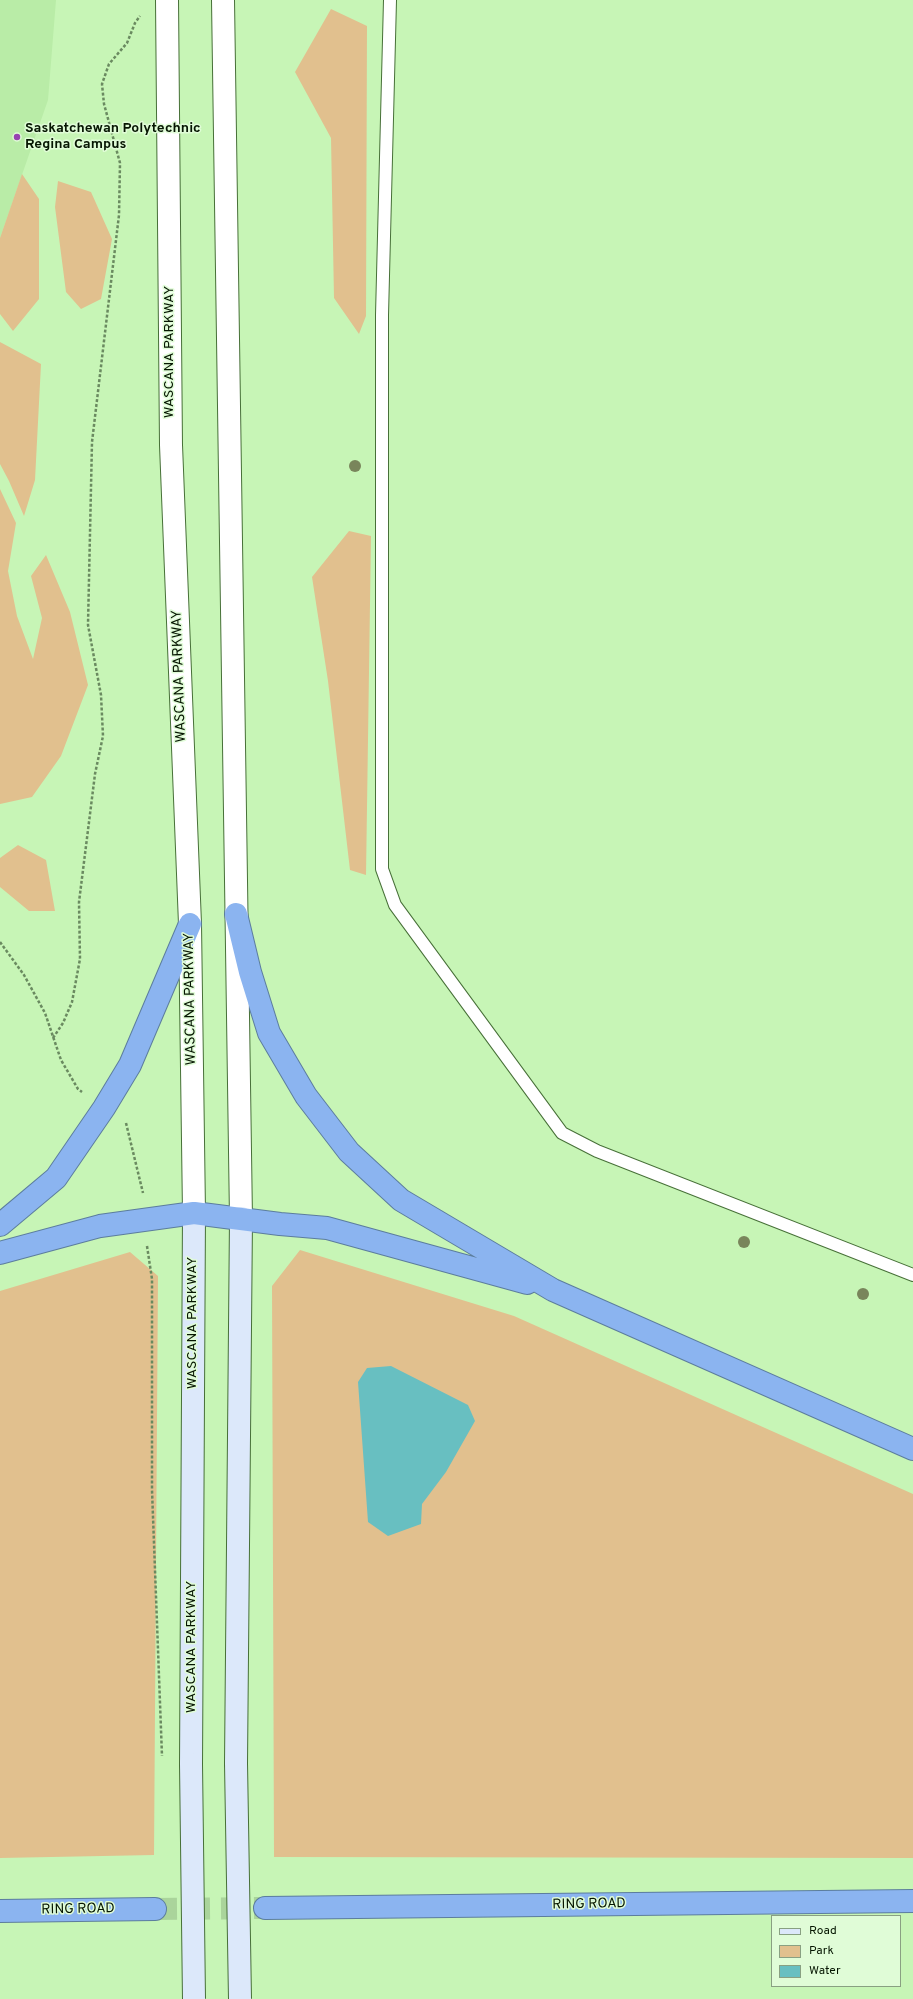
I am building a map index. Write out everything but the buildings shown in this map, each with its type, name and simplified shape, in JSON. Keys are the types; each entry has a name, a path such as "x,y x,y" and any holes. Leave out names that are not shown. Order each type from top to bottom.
{"highway":[{"path":"236,914 250,972 269,1033 306,1096 349,1152 401,1200 553,1290 913,1449"},
{"path":"0,1225 56,1178 104,1108 130,1065 190,924"},
{"path":"0,1253 100,1226 194,1213 280,1224 327,1228 553,1290"},
{"name":"RING ROAD","path":"265,1908 913,1901"},
{"name":"RING ROAD","path":"0,1911 155,1909"}],"main road":[{"name":"WASCANA PARKWAY","path":"194,1213 191,1764 194,1999"},
{"path":"240,1999 236,1763 241,1218"}],"street":[{"name":"WASCANA PARKWAY","path":"167,0 171,445 190,924 194,1213"},
{"path":"223,0 241,1218"}],"lane":[{"path":"390,0 382,315 382,869 395,905 562,1132 597,1151 913,1275"}],"path":[{"path":"53,1038 63,1023 72,1002 80,959 79,902 95,774 103,736 101,695 88,625 92,442 119,215 120,163 104,104 102,84 109,64 127,43 135,23 144,12"},
{"path":"0,942 24,975 45,1013 60,1060 78,1089"},
{"path":"127,1123 142,1191"},
{"path":"148,1254 152,1279 152,1490 162,1764"}],"shaded area":[{"name":"Saskatchewan Polytechnic Regina Campus","path":"0,0 56,0 48,100 0,238"}],"green space":[{"path":"331,9 367,26 366,316 359,334 334,298 331,138 295,72"},
{"path":"22,174 39,199 39,299 13,331 0,314 0,238"},
{"path":"58,181 91,192 112,239 101,299 81,309 66,292 55,207"},
{"path":"0,342 41,364 35,480 24,516 0,464"},
{"path":"0,489 16,523 8,571 17,616 33,659 42,618 31,576 46,555 70,612 88,685 61,756 32,797 0,804"},
{"path":"349,531 371,536 366,875 350,870 328,681 312,577"},
{"path":"18,845 46,860 55,911 29,911 0,887 0,858"},
{"path":"300,1250 514,1316 913,1494 913,1858 274,1857 272,1286"},
{"path":"130,1252 158,1276 154,1855 0,1858 0,1291"}],"water":[{"path":"391,1366 468,1405 475,1421 446,1472 422,1504 421,1524 388,1536 368,1522 358,1382 367,1368"}],"tunnel":[{"path":"155,1909 265,1908"}],"place":[{"name":"Saskatchewan Polytechnic Regina Campus","path":"17,137"}]}
